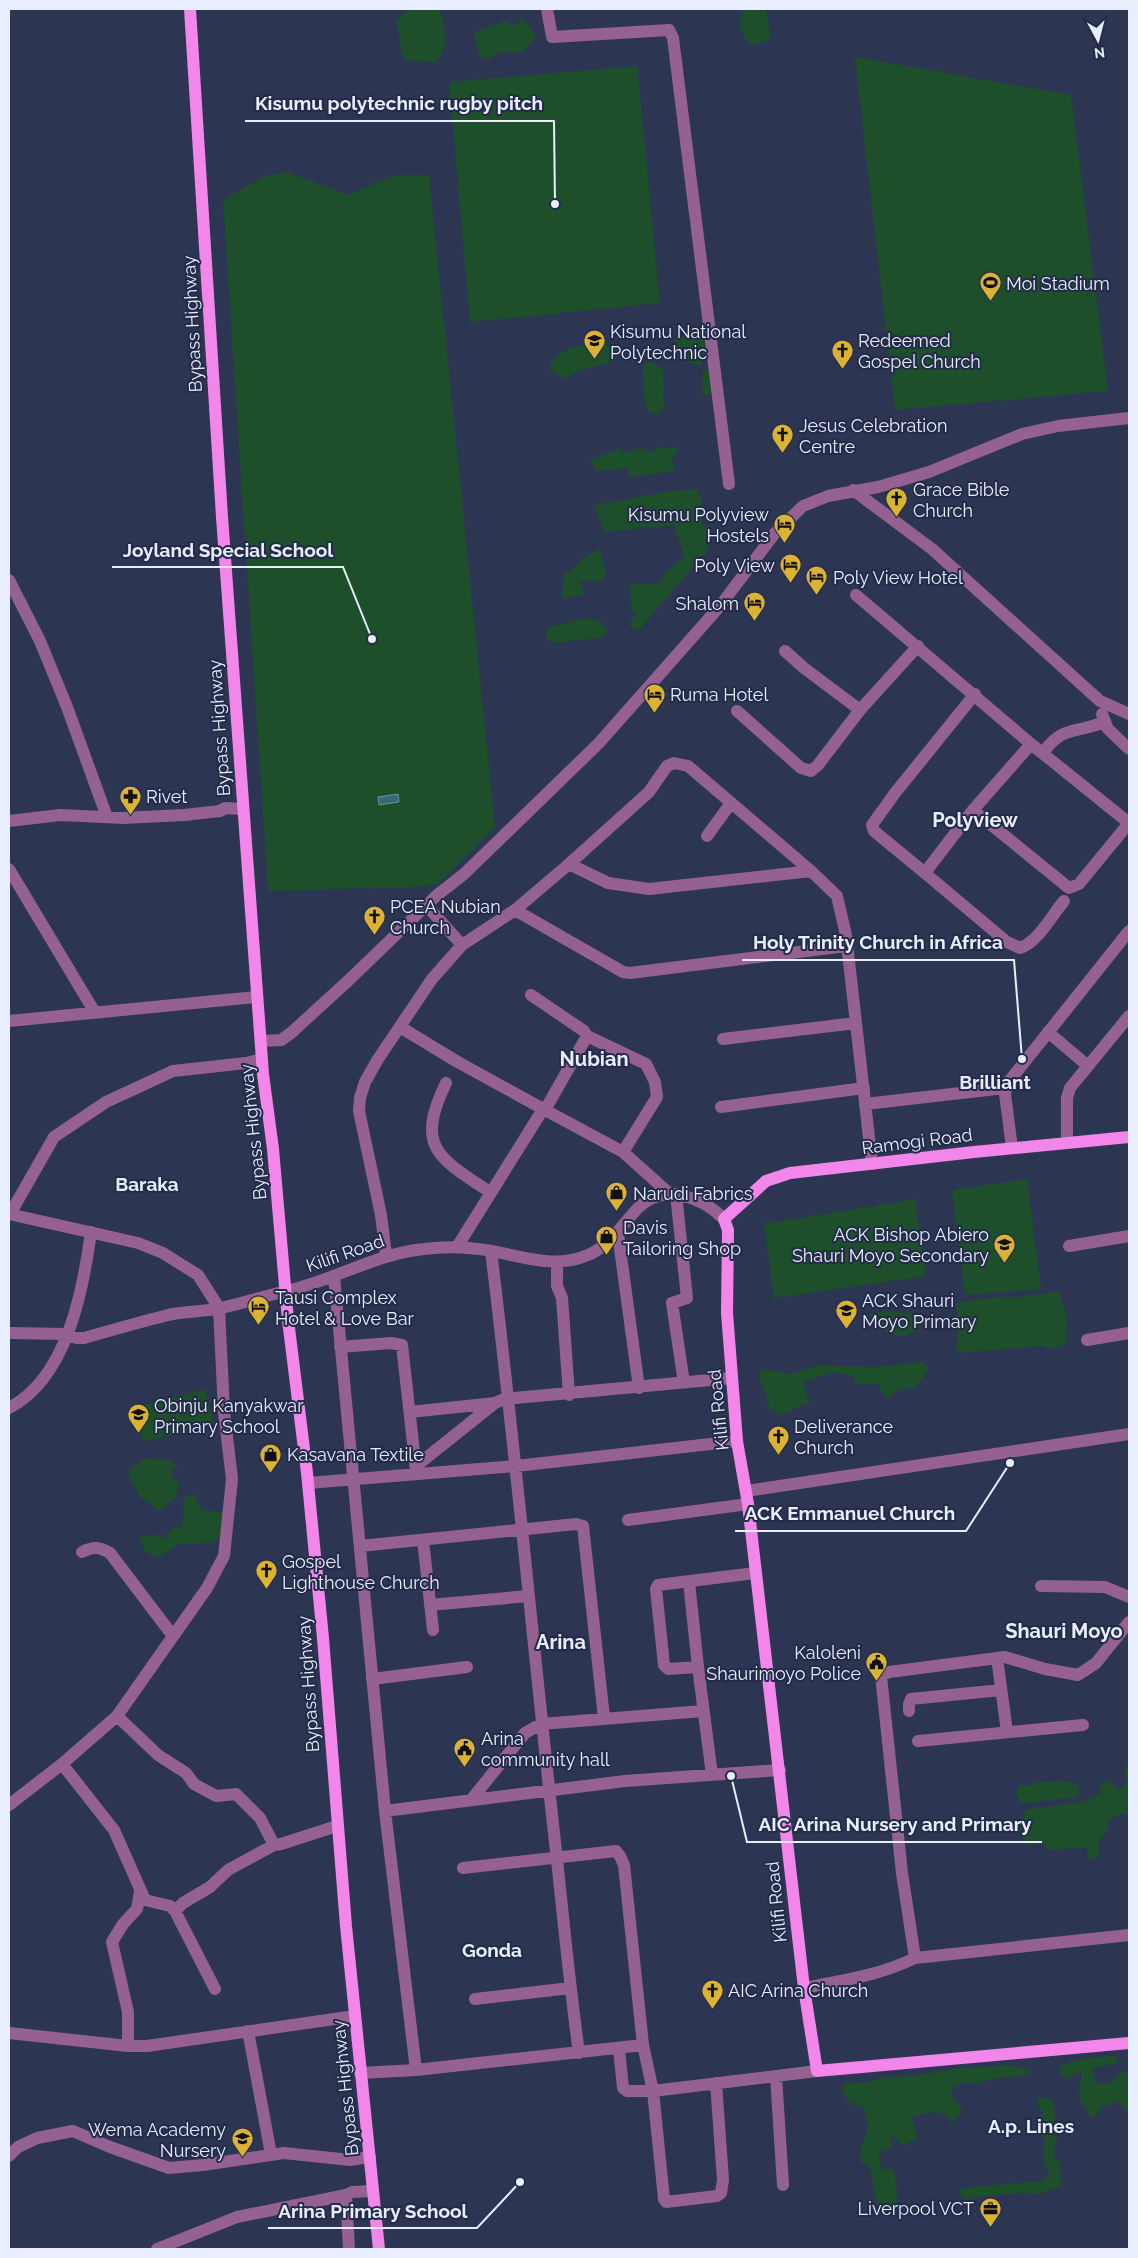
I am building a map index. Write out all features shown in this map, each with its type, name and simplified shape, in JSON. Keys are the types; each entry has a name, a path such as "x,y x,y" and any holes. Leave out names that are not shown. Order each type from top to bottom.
{"main road":[{"name":"Bypass Highway","path":"190,9 242,809 262,1059 308,1483 323,1638 337,1826 360,2073 379,2249"},
{"name":"Ramogi Road","path":"724,1219 766,1181 780,1175 1012,1148 1129,1137"},
{"name":"Kilifi Road","path":"724,1219 728,1230 727,1313 738,1441 748,1504 804,1988 817,2071"},
{"path":"817,2071 1129,2043"}],"street":[{"path":"547,9 552,36 669,30 673,38 729,484"},
{"path":"261,1041 281,1040 291,1033 369,962 426,905 464,874 599,743 720,606 775,533 792,515 814,501 853,490 878,487 929,472 1022,434 1058,426 1129,418"},
{"path":"853,490 932,549 1100,701 1129,714"},
{"path":"9,580 40,641 107,817"},
{"path":"856,595 1032,744 1129,823 1079,884 1070,888 973,810"},
{"path":"737,711 801,768 811,771 818,765 860,710 918,646"},
{"path":"785,651 804,668 860,710"},
{"path":"975,694 895,793 872,825 874,831 1007,942 1020,948 1035,937 1064,901"},
{"path":"1100,701 1104,722 1118,740 1129,749"},
{"path":"1043,753 1052,740 1063,732 1090,728 1104,722"},
{"path":"925,873 973,810 1032,744"},
{"path":"386,1255 381,1215 362,1132 359,1106 369,1076 432,979 462,946 515,910 569,864 649,792 667,766 674,763 688,766 811,871 836,896 840,904 847,946 872,1164"},
{"path":"707,836 731,804"},
{"path":"9,821 60,815 123,818 184,816 220,811 225,808 242,809"},
{"path":"569,864 608,883 649,889 811,871"},
{"path":"9,869 94,1011"},
{"path":"426,905 462,946"},
{"path":"515,910 623,972 630,973 847,946"},
{"path":"1012,1148 1005,1088 1010,1078 1129,931"},
{"path":"531,995 584,1031 587,1036 646,1064 655,1082 657,1097 623,1152"},
{"path":"9,1021 94,1011 257,997"},
{"path":"1067,1143 1068,1094 1129,1016"},
{"path":"723,1039 856,1023"},
{"path":"400,1027 456,1061 623,1152 674,1195 692,1197 714,1209 724,1219"},
{"path":"1048,1032 1088,1066"},
{"path":"457,1247 540,1114 545,1110 587,1036"},
{"path":"10,1800 62,1764 116,1716 208,1588 224,1556 232,1479 224,1412 219,1308 198,1275 163,1253 138,1243 9,1214 54,1137 106,1102 173,1071 246,1063 262,1059"},
{"path":"446,1083 433,1112 435,1146 450,1166 490,1192"},
{"path":"721,1107 864,1088"},
{"path":"866,1104 1005,1088"},
{"path":"674,1195 686,1298 672,1303 684,1383"},
{"name":"Kilifi Road","path":"9,1333 66,1334 76,1338 84,1338 171,1314 219,1308 334,1276 386,1255 423,1249 457,1247 557,1263 588,1255 618,1234 638,1208 650,1200 674,1195"},
{"path":"9,1408 22,1400 48,1372 57,1358 84,1283 92,1232"},
{"path":"618,1234 639,1388"},
{"path":"1069,1246 1129,1236"},
{"path":"491,1251 523,1530 548,1790 579,2054"},
{"path":"557,1263 558,1289 562,1298 569,1395"},
{"path":"334,1276 372,1679 416,2070"},
{"path":"1087,1340 1129,1333"},
{"path":"340,1347 391,1343 402,1345 416,1470"},
{"path":"410,1412 496,1403 508,1399 569,1395 732,1378"},
{"path":"416,1470 496,1403"},
{"path":"746,1491 1129,1434"},
{"path":"308,1483 354,1481 416,1470 516,1466 738,1441"},
{"path":"628,1520 748,1504"},
{"path":"360,1546 576,1524 584,1526 604,1718"},
{"path":"423,1540 433,1630"},
{"path":"82,1552 93,1547 102,1548 110,1553 173,1636"},
{"path":"698,1667 671,1670 664,1665 656,1589 660,1584 755,1573"},
{"path":"689,1582 712,1775"},
{"path":"1041,1586 1104,1588 1129,1597"},
{"path":"430,1605 528,1596"},
{"path":"915,1958 902,1873 881,1676 889,1672 1005,1657 1045,1669 1078,1675 1096,1663 1129,1622"},
{"path":"997,1658 1007,1732"},
{"path":"372,1679 466,1667"},
{"path":"909,1711 911,1699 1001,1690"},
{"path":"471,1800 525,1733 541,1724 703,1711"},
{"path":"116,1716 158,1755 186,1774 194,1784 216,1796 236,1794 260,1818 274,1845"},
{"path":"918,1741 1083,1725"},
{"path":"62,1764 114,1830 145,1900 170,1906 175,1911 215,1990"},
{"path":"386,1811 548,1790 780,1770"},
{"path":"175,1911 183,1903 210,1887 228,1870 274,1845 337,1826"},
{"path":"462,1868 608,1851 616,1851 620,1856 624,1865 643,2045 653,2090 664,2199 669,2202 717,2196 721,2193 723,2180 716,2083"},
{"path":"128,2046 128,2012 114,1961 112,1942 123,1924 137,1909 140,1891"},
{"path":"804,1988 861,1977 902,1965 915,1958 1129,1935"},
{"path":"475,1998 570,1988"},
{"path":"9,2033 128,2046 180,2042 355,2016"},
{"path":"248,2031 271,2154"},
{"path":"360,2073 416,2070 579,2054 643,2045"},
{"path":"619,2049 624,2090 653,2090 817,2071"},
{"path":"776,2076 783,2185"},
{"path":"9,2156 18,2147 37,2138 73,2131 110,2148 168,2168 203,2165 271,2154 298,2153 320,2158 350,2160 370,2157"},
{"path":"157,2249 237,2217 346,2195 352,2192 372,2191"},
{"path":"346,2195 349,2249"}],"shaded area":[{"path":"408,9 440,9 445,37 443,50 435,62 404,60 396,23"},
{"path":"741,9 766,9 771,39 756,45 747,42 740,28"},
{"path":"522,17 536,36 524,51 514,53 504,51 486,60 479,56 474,33 507,21 510,26 518,23"},
{"name":"Moi Stadium","path":"855,57 1071,95 1108,391 895,410"},
{"path":"637,66 660,303 470,322 449,82"},
{"path":"286,172 349,195 394,175 429,175 495,827 438,884 416,887 268,891 223,200 263,177"},
{"path":"705,329 709,346 701,366 690,363 684,354 673,346 676,338"},
{"path":"604,342 620,346 615,361 580,370 564,379 549,367 553,360 565,350 581,345"},
{"path":"646,362 653,363 663,370 664,405 659,414 649,413 645,401 642,371"},
{"path":"710,369 712,395 704,395 702,388 703,370"},
{"path":"664,447 679,448 672,459 675,471 630,477 627,468 596,471 591,460 620,448 623,453 640,448 649,452"},
{"path":"696,489 702,501 702,524 713,530 705,556 695,557 695,564 638,631 629,626 630,621 637,615 632,611 629,585 659,584 665,573 684,557 674,525 605,532 594,506 670,491"},
{"path":"600,550 606,575 600,583 593,580 580,582 584,595 562,598 564,574 590,554"},
{"path":"585,618 598,622 608,632 603,637 556,643 546,638 547,628"},
{"path":"398,794 399,802 379,805 378,797"},
{"path":"1027,1179 1041,1289 965,1295 952,1190"},
{"path":"915,1199 926,1276 774,1298 764,1224"},
{"path":"1058,1291 1067,1316 1066,1343 1055,1349 1041,1346 956,1353 959,1322 955,1303 999,1297 1025,1297"},
{"path":"886,1311 916,1314 923,1325 911,1333 900,1336 884,1330 878,1325 871,1325 870,1314"},
{"path":"922,1362 929,1368 916,1388 901,1388 887,1399 877,1384 856,1384 853,1376 833,1372 803,1382 809,1402 782,1415 769,1409 767,1398 758,1376 762,1369 790,1374 819,1365 877,1367"},
{"path":"205,1389 214,1425 143,1442 134,1408"},
{"path":"146,1458 169,1460 177,1465 171,1471 173,1478 179,1483 176,1497 159,1511 140,1497 128,1475 131,1468"},
{"path":"194,1495 199,1507 204,1510 222,1512 225,1535 209,1543 180,1544 157,1557 145,1552 139,1537 156,1534 164,1539 173,1528 182,1527 185,1497"},
{"path":"1129,1762 1129,1815 1120,1813 1108,1821 1108,1831 1099,1842 1099,1857 1089,1860 1086,1848 1046,1849 1042,1841 1028,1847 1020,1835 1018,1819 1026,1816 1024,1810 1083,1802 1102,1792 1099,1783 1109,1781 1118,1790 1127,1782 1124,1769"},
{"path":"1065,1781 1077,1785 1080,1794 1076,1799 1062,1798 1021,1803 1016,1795 1019,1785 1028,1786 1037,1782"},
{"path":"1115,2056 1118,2061 1115,2064 1092,2068 1096,2083 1101,2084 1111,2082 1122,2071 1129,2071 1129,2084 1127,2087 1129,2088 1129,2113 1118,2102 1113,2101 1108,2106 1102,2106 1100,2113 1091,2118 1079,2097 1081,2072 1074,2074 1069,2080 1061,2075 1059,2067 1072,2061"},
{"path":"1010,2065 1030,2070 1030,2075 990,2079 976,2084 966,2082 957,2085 951,2088 951,2091 953,2099 961,2107 961,2114 950,2124 949,2117 945,2115 926,2113 912,2118 917,2138 903,2146 891,2135 892,2147 878,2153 882,2170 891,2168 895,2174 898,2202 877,2206 869,2165 861,2163 860,2150 868,2129 865,2109 847,2101 841,2088 845,2083 867,2082 881,2077 914,2076 960,2068"},
{"path":"1038,2098 1053,2100 1057,2139 1053,2148 1055,2157 1060,2165 1061,2185 1042,2194 1020,2193 976,2197 965,2201 958,2190 971,2187 1045,2181 1050,2172 1045,2169 1043,2153 1045,2141 1040,2134 1043,2126 1039,2117 1044,2113 1038,2106"}],"place":[{"name":"Kisumu polytechnic rugby pitch","path":"555,204"},
{"name":"Moi Stadium","path":"990,302"},
{"name":"Kisumu National Polytechnic","path":"594,360"},
{"name":"Redeemed Gospel Church","path":"842,369"},
{"name":"Jesus Celebration Centre","path":"783,454"},
{"name":"Grace Bible Church","path":"897,518"},
{"name":"Kisumu Polyview Hostels","path":"785,543"},
{"name":"Poly View","path":"791,584"},
{"name":"Poly View Hotel","path":"817,596"},
{"name":"Shalom","path":"755,622"},
{"name":"Joyland Special School","path":"372,639"},
{"name":"Ruma Hotel","path":"654,713"},
{"name":"Rivet","path":"130,815"},
{"name":"PCEA Nubian Church","path":"374,935"},
{"name":"Holy Trinity Church in Africa","path":"1022,1059"},
{"name":"Narudi Fabrics","path":"617,1212"},
{"name":"Davis Tailoring Shop","path":"607,1256"},
{"name":"ACK Bishop Abiero Shauri Moyo Secondary","path":"1005,1263"},
{"name":"Tausi Complex Hotel & Love Bar","path":"259,1326"},
{"name":"ACK Shauri Moyo Primary","path":"846,1329"},
{"name":"Obinju Kanyakwar Primary School","path":"138,1434"},
{"name":"Deliverance Church","path":"778,1455"},
{"name":"ACK Emmanuel Church","path":"1010,1463"},
{"name":"Kasavana Textile","path":"271,1473"},
{"name":"Gospel Lighthouse Church","path":"266,1590"},
{"name":"Kaloleni Shaurimoyo Police","path":"877,1681"},
{"name":"Arina community hall","path":"465,1767"},
{"name":"AIC Arina Nursery and Primary","path":"731,1776"},
{"name":"AIC Arina Church","path":"712,2009"},
{"name":"Wema Academy Nursery","path":"242,2158"},
{"name":"Arina Primary School","path":"520,2182"},
{"name":"Liverpool VCT","path":"990,2227"}],"district":[{"name":"Polyview","path":"975,820"},
{"name":"Nubian","path":"594,1059"},
{"name":"Brilliant","path":"995,1082"},
{"name":"Baraka","path":"147,1184"},
{"name":"Shauri Moyo","path":"1064,1631"},
{"name":"Arina","path":"561,1642"},
{"name":"Gonda","path":"492,1950"},
{"name":"A.p. Lines","path":"1031,2126"}]}
